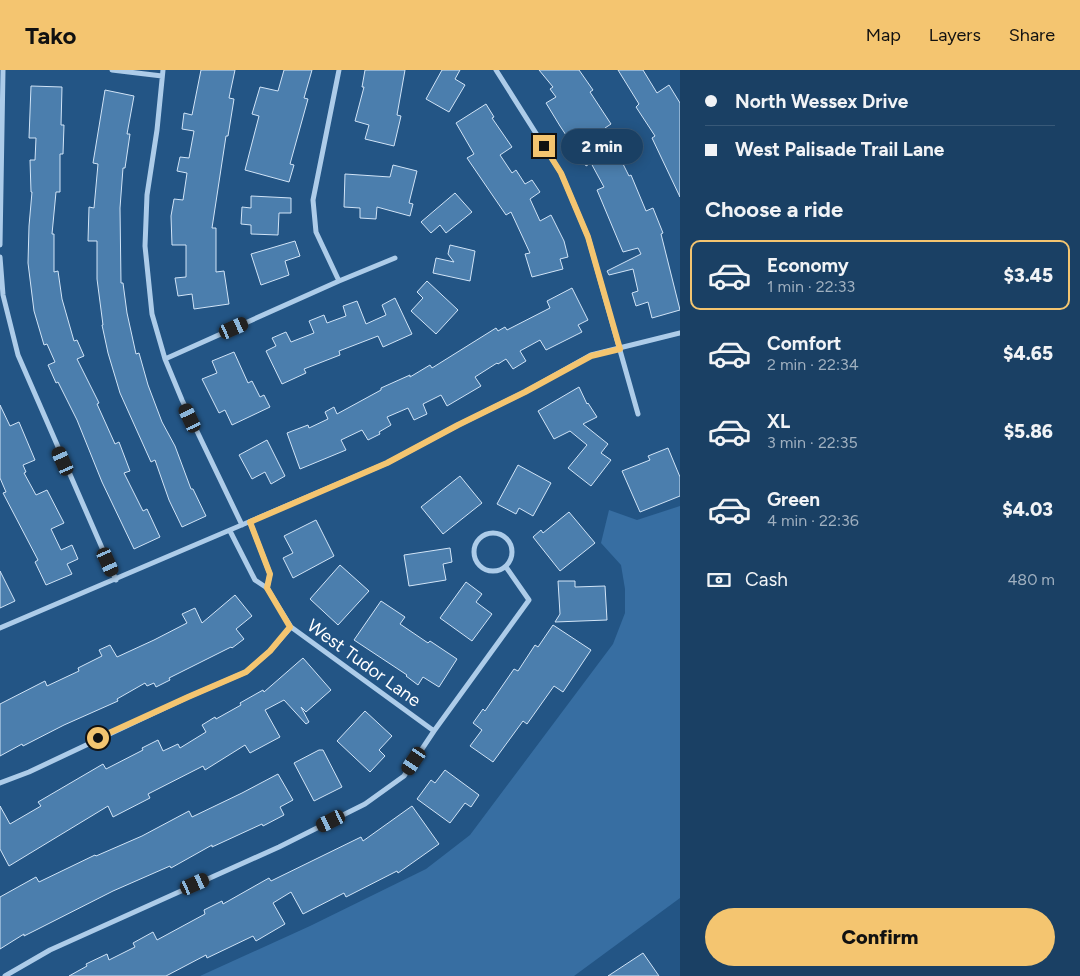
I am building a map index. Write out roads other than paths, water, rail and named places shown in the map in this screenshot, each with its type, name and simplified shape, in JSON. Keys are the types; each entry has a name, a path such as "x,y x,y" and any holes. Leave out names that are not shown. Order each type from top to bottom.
{"street":[{"path":"0,245 3,70"},
{"path":"112,70 162,76"},
{"path":"163,70 157,130 147,195 145,246 152,314 165,359 182,400 242,525"},
{"path":"339,70 313,200 316,232 339,281"},
{"path":"496,70 561,173 588,237 638,414"},
{"path":"0,257 3,295 18,355 116,580"},
{"path":"165,359 395,258"},
{"path":"0,628 387,463 591,356 680,333"},
{"name":"West Tudor Lane","path":"250,522 270,574 267,588"},
{"name":"West Tudor Lane","path":"230,531 255,580 267,588 290,627 434,731"},
{"path":"491,532 498,532 509,540 513,554 506,567 492,571 481,567 474,555 475,544 480,538 491,532"},
{"path":"5,976 50,950 279,846 365,804 404,776 434,731 529,600 506,567"},
{"path":"0,783 29,772 188,697 246,672 270,651 290,627"}]}
